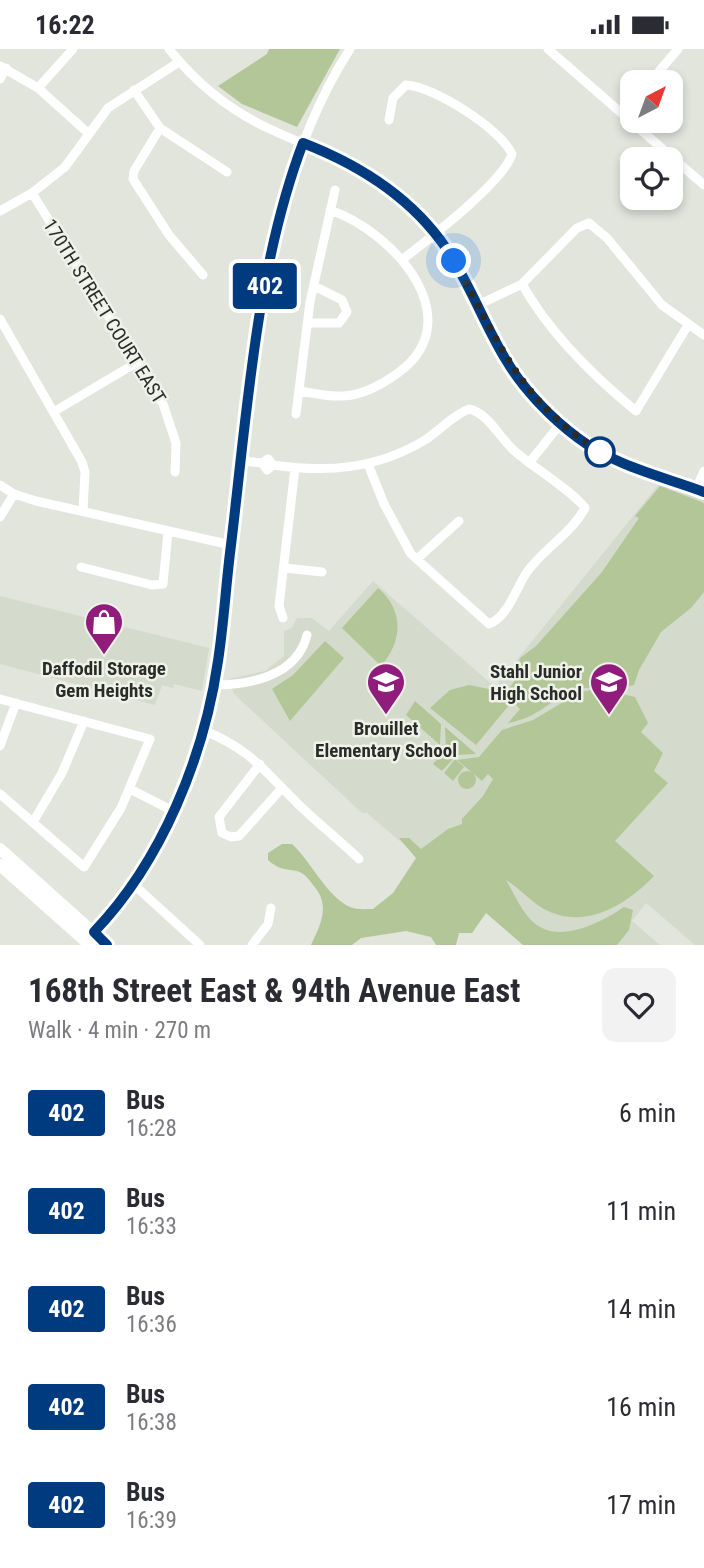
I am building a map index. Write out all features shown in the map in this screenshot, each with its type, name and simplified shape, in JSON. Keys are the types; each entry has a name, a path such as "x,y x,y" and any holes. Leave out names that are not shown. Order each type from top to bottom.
{"main road":[{"path":"0,849 88,941"},
{"path":"0,865 88,941 107,945"}],"street":[{"path":"38,88 73,49"},
{"path":"169,49 179,62 227,104 252,120 346,162 379,181 411,208 435,234 478,305 507,362 561,423 607,456 700,490 704,471"},
{"path":"88,941 132,883 173,811 203,730 214,685 263,297 283,203 303,143 350,49"},
{"path":"548,49 620,111"},
{"path":"660,70 678,49"},
{"path":"0,211 32,193 65,167 108,108 179,62"},
{"path":"0,79 3,67 38,88 88,133"},
{"path":"389,120 393,98 408,84 461,106 510,149 512,156 478,195 402,260"},
{"path":"134,90 160,128 227,172"},
{"path":"160,128 134,171 133,179 169,235 203,275"},
{"path":"645,133 704,184"},
{"path":"296,414 310,302 335,190"},
{"name":"170TH STREET COURT EAST","path":"32,193 168,413 176,443 175,472"},
{"path":"300,391 337,396 360,393 382,384 408,363 425,341 429,318 421,291 402,260 370,230 349,217 330,210"},
{"path":"478,305 522,284 577,228 589,223 607,238 662,305 704,335"},
{"path":"522,284 544,319 582,362 636,411 688,325"},
{"path":"308,323 339,323 347,312 342,300 314,286"},
{"path":"263,297 282,299 288,307 295,301 310,302"},
{"path":"0,319 82,462 85,491 83,511"},
{"path":"55,411 136,363"},
{"path":"243,461 262,463 267,470 273,465 337,470 368,464 424,440 469,409 484,417 505,442 585,508 563,536 535,562 506,609 492,624 480,619 416,559 401,539 368,464"},
{"path":"529,463 561,423"},
{"path":"283,618 279,606 295,468"},
{"path":"0,485 14,494 231,545"},
{"path":"0,516 14,494"},
{"path":"416,559 459,521"},
{"path":"81,567 152,585 163,584 168,532"},
{"path":"285,568 322,572"},
{"path":"214,685 238,685 273,674 296,656 307,635"},
{"path":"0,699 150,739 130,789 107,833 84,867 0,794"},
{"path":"0,746 16,703"},
{"path":"33,823 62,773 84,721"},
{"path":"203,730 243,749 359,859"},
{"path":"260,764 219,817 222,832 231,837 239,836 282,788"},
{"path":"130,789 173,811"},
{"path":"132,883 200,945"},
{"path":"252,945 268,925 271,908"}],"shaded area":[{"name":"Stahl Junior High School","path":"663,479 704,492 704,945 695,945 646,903 632,921 660,945 533,945 417,856 367,813 362,813 234,694 229,679 265,671 284,656 284,631 292,628 297,618 312,618 329,631 373,581 495,687"},
{"name":"Daffodil Storage Gem Heights","path":"0,596 209,648 202,691 174,684 173,688 162,685 155,705 0,664"}],"green space":[{"path":"269,49 340,49 297,127 242,104 218,86 267,54"},
{"path":"660,486 704,503 704,592 691,608 661,632 639,670 634,685 573,691 527,717 508,723 520,709 504,694 514,682 520,658 536,646 602,572 639,518 635,516"},
{"path":"378,588 393,606 398,626 393,646 381,666 342,628"},
{"path":"325,641 344,658 290,721 272,689 293,675"},
{"path":"469,685 489,689 510,704 476,745 430,708 450,690"},
{"path":"597,689 635,697 648,723 641,732 663,753 654,771 668,783 615,841 654,876 618,905 604,912 575,917 544,909 506,880 529,918 543,929 555,932 567,932 592,925 624,907 633,910 629,930 617,945 523,945 486,913 472,933 459,933 456,945 436,945 431,937 406,931 361,938 352,945 311,945 323,915 322,900 308,878 302,873 272,863 268,860 268,853 282,844 292,844 341,902 352,908 373,909 393,893 416,858 399,838 409,838 421,849 448,829 462,824 462,819 483,796 493,779 488,774 482,781 457,760 479,757 502,730 533,720 580,692"},
{"path":"415,701 441,724 440,745 406,715"},
{"path":"445,727 476,754 454,755 446,750"},
{"path":"445,750 454,758 442,771 433,764"},
{"path":"455,759 464,767 453,781 444,773"},
{"path":"467,771 473,774 476,780 473,786 467,789 461,786 458,780 461,774"}],"bus line":[{"name":"402","path":"107,945 94,932 123,896 152,852 173,811 203,730 214,685 267,272 283,203 303,143 366,172 425,221 454,261 507,362 529,391 577,437 628,466 704,492"}],"place":[{"name":"Daffodil Storage Gem Heights","path":"104,656"},
{"name":"Brouillet Elementary School","path":"386,716"},
{"name":"Stahl Junior High School","path":"609,716"}],"route":[{"path":"454,261 516,375 561,423 607,456 600,452"}]}
